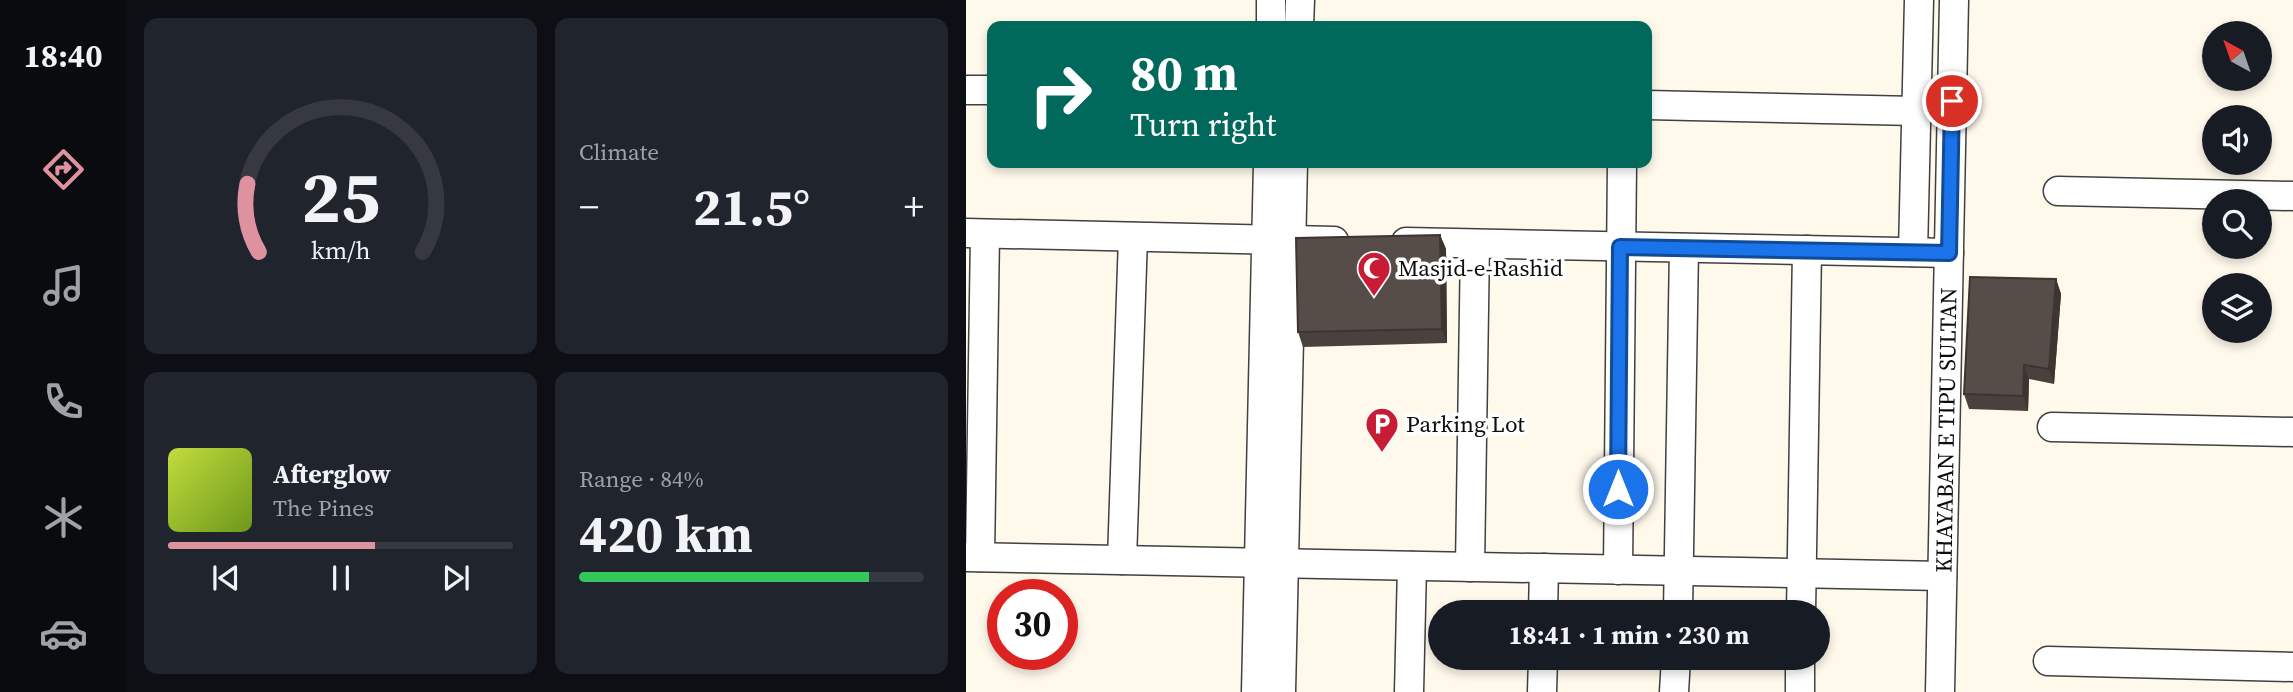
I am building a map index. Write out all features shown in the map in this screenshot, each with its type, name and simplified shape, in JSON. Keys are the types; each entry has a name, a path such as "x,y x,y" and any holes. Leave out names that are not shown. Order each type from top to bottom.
{"street":[{"path":"1271,0 1271,21"},
{"path":"1298,21 1300,0"},
{"path":"1913,252 1919,0"},
{"name":"KHAYABAN E TIPU SULTAN","path":"1940,692 1954,0"},
{"path":"966,90 987,90"},
{"path":"1652,105 1916,111"},
{"path":"1269,168 1279,240"},
{"path":"1281,692 1272,563 1279,240 1292,168"},
{"path":"1618,570 1622,168"},
{"path":"2057,191 2293,196"},
{"path":"1942,576 973,557 976,234 1949,253"},
{"path":"1122,560 1133,237"},
{"path":"1470,567 1475,244"},
{"path":"1678,600 1684,248"},
{"path":"1801,600 1807,250"},
{"path":"2052,427 2293,432"},
{"path":"1256,692 1272,563"},
{"path":"1409,692 1412,566"},
{"path":"1543,600 1544,568"},
{"path":"2048,661 2293,667"},
{"path":"1542,670 1542,692"},
{"path":"1674,692 1675,670"},
{"path":"1800,670 1800,692"}],"building":[{"name":"Masjid-e-Rashid","path":"1440,235 1442,329 1298,332 1296,238"},
{"path":"1970,277 2056,279 2049,369 2024,365 2023,396 1964,394"}],"place":[{"name":"Masjid-e-Rashid","path":"1374,298"},
{"name":"Parking Lot","path":"1382,454"}],"route":[{"path":"1618,489 1620,247 1949,253 1952,101"}]}
